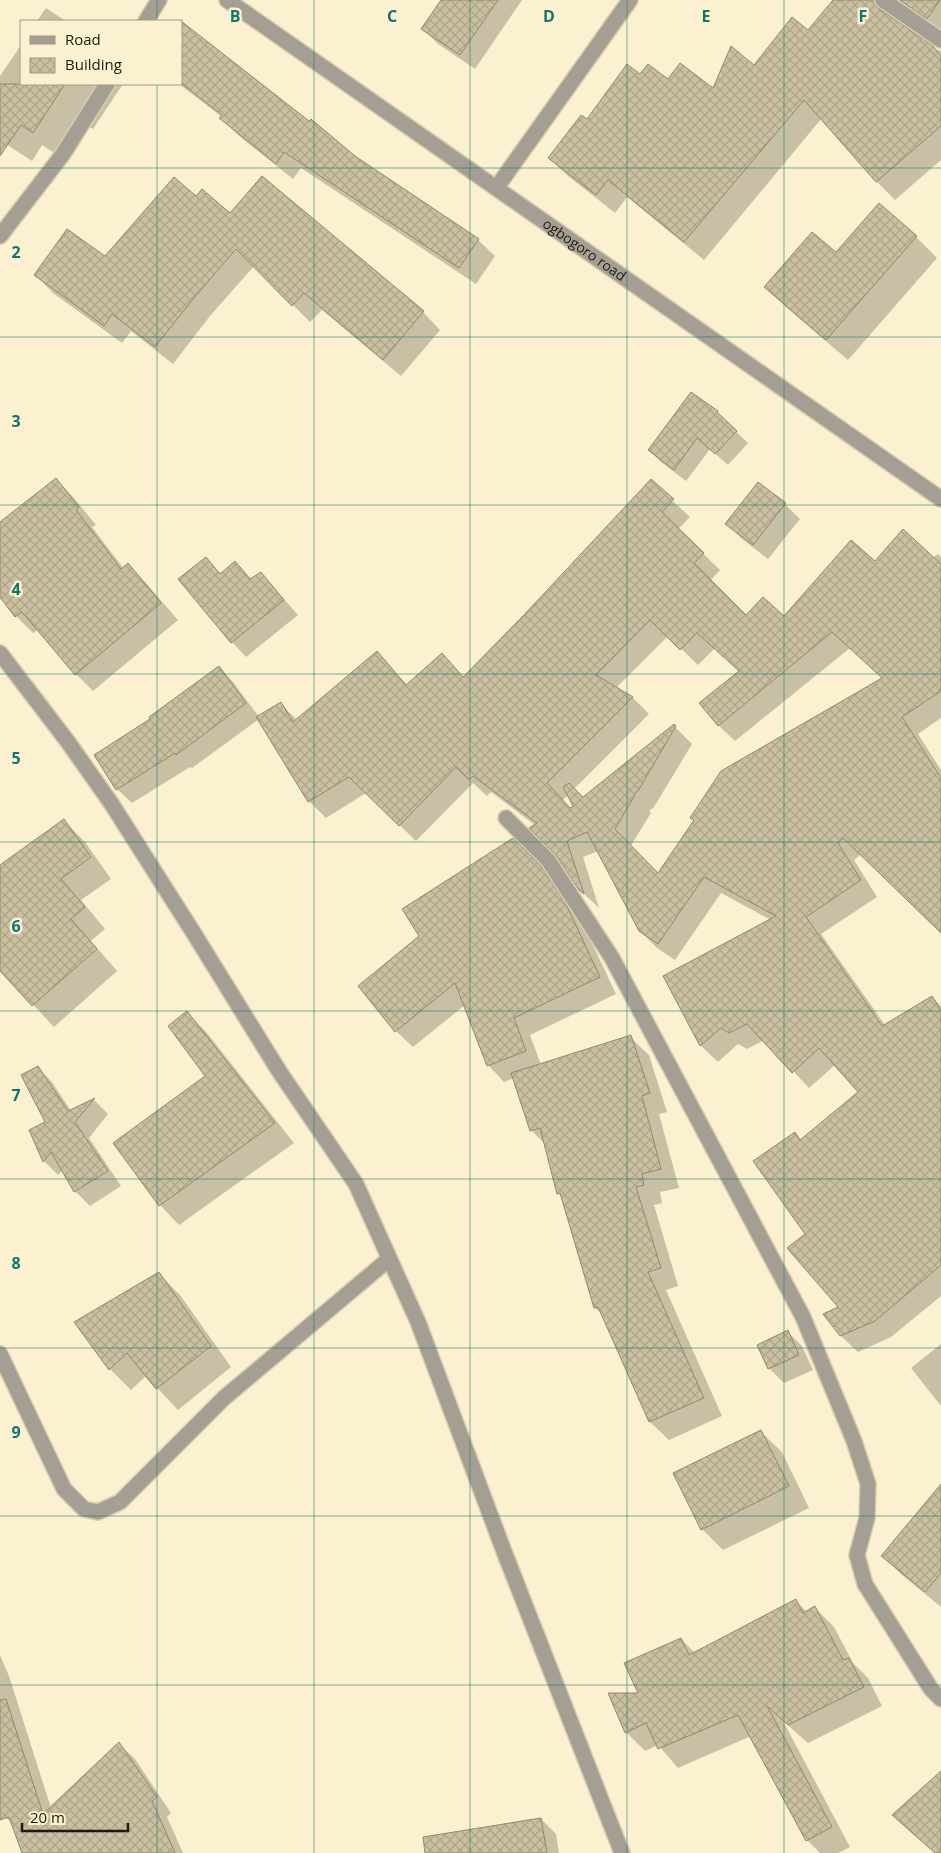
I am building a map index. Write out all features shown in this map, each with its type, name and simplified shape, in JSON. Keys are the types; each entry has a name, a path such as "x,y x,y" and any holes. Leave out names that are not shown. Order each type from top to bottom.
{"street":[{"path":"147,20 159,0"},
{"name":"ogbogoro road","path":"228,0 941,499"},
{"path":"497,187 630,0"},
{"path":"883,0 941,40"},
{"path":"0,236 63,154 106,85"},
{"path":"0,653 68,742 111,803 194,932 279,1071 356,1184 418,1322 509,1564 622,1853"},
{"path":"506,818 548,860 612,958 803,1318 854,1442 868,1484 867,1518 857,1555 865,1584 931,1689 941,1699"},
{"path":"0,1354 64,1489 84,1509 98,1512 120,1502 224,1398 389,1259"}],"building":[{"path":"441,0 498,0 460,55 421,29"},
{"path":"833,0 874,0 878,8 932,45 941,56 941,126 876,182 804,100 684,242 608,180 596,195 548,158 581,115 587,119 627,64 640,74 648,64 668,79 680,63 713,88 731,46 754,65 792,17 808,30"},
{"path":"900,0 940,0 927,19"},
{"path":"182,22 309,121 311,119 355,156 479,239 459,268 284,152 276,164 219,118 222,115 182,84"},
{"path":"0,84 64,85 33,133 21,125 0,156"},
{"path":"262,176 424,311 383,360 304,293 292,306 236,249 155,347 112,314 104,326 34,275 67,229 105,256 174,177 196,196 202,189 230,213"},
{"path":"879,203 917,236 826,340 764,287 812,232 836,252"},
{"path":"691,392 718,411 737,431 715,454 697,438 674,470 648,450"},
{"path":"56,478 79,507 76,510 121,569 128,563 161,603 75,675 22,612 15,617 0,597 0,522"},
{"path":"651,479 674,499 662,512 704,553 694,563 746,615 763,597 784,616 851,540 875,561 903,529 941,564 941,691 902,717 941,778 941,933 843,838 838,843 861,880 806,917 882,1026 932,996 941,1010 941,1265 875,1321 840,1336 823,1314 838,1307 787,1248 805,1234 753,1161 795,1132 800,1140 858,1092 819,1048 792,1073 747,1024 729,1033 721,1028 700,1046 663,976 776,916 704,877 658,944 639,931 587,832 567,841 584,894 579,890 555,854 529,828 537,823 473,776 469,780 456,767 399,826 349,777 308,802 256,717 281,702 293,722 377,651 406,685 442,653 463,677","holes":["650,620 680,650 697,633 739,671 699,703 718,726 832,632 882,678 721,771 690,818 694,820 658,873 615,829 676,726 674,724 583,797 569,783 563,787 573,806 570,808 547,783 633,697 596,675"]},
{"path":"758,482 786,503 753,545 725,524"},
{"path":"206,557 220,574 235,561 250,579 261,572 284,600 231,643 178,579"},
{"path":"219,666 246,703 176,755 175,753 116,790 94,755 150,719 149,717"},
{"path":"64,819 91,857 61,879 85,907 71,919 97,949 32,1006 0,971 0,865"},
{"path":"513,838 541,866 566,904 600,977 514,1018 526,1051 487,1066 455,983 395,1032 358,986 419,936 402,909"},
{"path":"187,1011 275,1123 159,1206 113,1143 205,1076 168,1026"},
{"path":"631,1035 650,1093 642,1096 661,1169 642,1174 644,1185 636,1187 661,1268 648,1272 704,1398 649,1422 598,1307 594,1308 560,1193 557,1194 540,1128 530,1131 511,1073"},
{"path":"38,1066 68,1111 95,1098 75,1122 108,1171 74,1192 51,1152 43,1162 29,1130 45,1122 21,1075"},
{"path":"159,1272 211,1346 156,1389 127,1353 109,1370 74,1322"},
{"path":"788,1330 799,1355 768,1369 757,1345"},
{"path":"761,1430 789,1486 701,1530 673,1473"},
{"path":"941,1484 941,1573 925,1592 881,1556"},
{"path":"796,1599 803,1613 815,1606 843,1660 849,1658 864,1687 788,1725 767,1706 832,1827 806,1841 738,1715 658,1749 646,1723 625,1733 608,1693 638,1693 624,1663 681,1638 689,1655"},
{"path":"6,1699 43,1814 119,1742 157,1797 152,1801 175,1853 22,1853 9,1817 0,1820 0,1700"},
{"path":"941,1771 941,1853 935,1853 892,1815"},
{"path":"541,1818 547,1853 425,1853 423,1837"}]}
